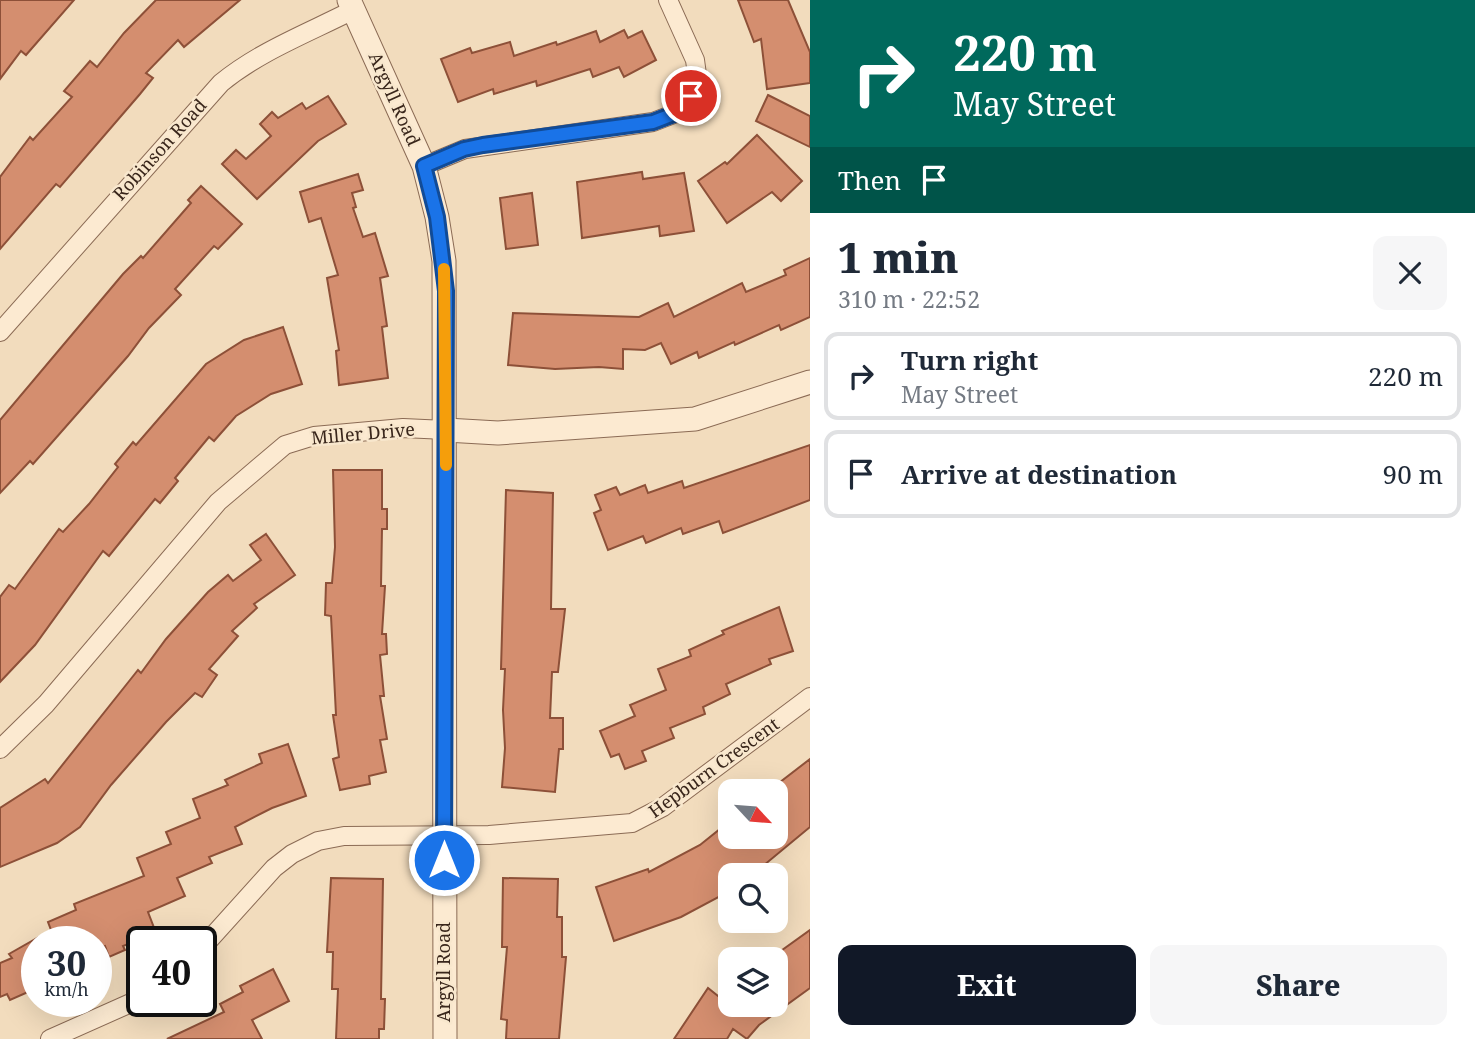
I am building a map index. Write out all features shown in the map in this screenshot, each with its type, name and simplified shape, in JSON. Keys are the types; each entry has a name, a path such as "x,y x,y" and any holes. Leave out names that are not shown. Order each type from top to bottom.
{"street":[{"path":"424,166 464,149 653,122 684,110 698,82 695,60 668,0"},
{"name":"Argyll Road","path":"351,5 424,166 437,217 444,261 444,1039"},
{"name":"Robinson Road","path":"0,332 221,83 241,67 351,5"},
{"name":"Miller Drive","path":"0,749 46,704 218,502 285,445 314,436 403,428 498,433 695,419 810,382"},
{"name":"Hepburn Crescent","path":"217,931 274,868 292,854 318,841 344,836 565,830 632,823 663,807 810,697"},
{"path":"50,1039 126,1005"}],"building":[{"path":"0,0 74,0 26,55 21,51 0,79"},
{"path":"156,0 240,0 184,47 178,40 146,73 153,78 140,94 60,187 56,184 0,249 0,177 30,137 33,140 72,97 64,91 90,61 97,67 124,33"},
{"path":"738,0 788,0 810,52 810,83 767,89 761,39 754,42"},
{"path":"624,30 628,38 642,31 656,60 624,77 619,67 593,77 590,69 537,86 536,81 494,94 493,89 458,102 441,59 470,48 472,53 510,42 514,56 596,31 600,42"},
{"path":"768,95 810,116 810,147 756,121"},
{"path":"328,96 346,124 318,141 257,199 222,164 236,150 246,159 271,136 260,124 272,112 278,118 302,103 306,109"},
{"path":"757,135 802,181 781,201 772,192 727,223 698,181 725,162 727,164"},
{"path":"642,172 643,179 684,173 694,231 660,236 659,226 582,238 577,182"},
{"path":"358,174 363,190 352,193 356,207 353,208 363,237 375,233 388,276 380,278 387,326 382,327 388,378 339,385 336,351 339,350 327,278 338,275 321,218 309,222 300,192"},
{"path":"201,186 242,224 218,249 214,246 175,289 181,295 149,328 128,356 33,464 30,461 0,493 0,420 123,274 141,256 143,258 191,203 188,200"},
{"path":"532,193 538,245 506,249 500,198"},
{"path":"810,258 810,317 781,330 779,325 699,358 697,352 671,364 661,343 645,350 623,349 623,369 555,369 508,365 513,313 639,317 668,303 674,317 742,283 746,292 786,275 784,270"},
{"path":"283,327 302,384 271,394 236,416 214,441 209,437 175,478 178,481 160,503 155,499 109,556 103,551 35,645 0,682 0,597 9,585 15,589 59,529 63,532 89,504 118,467 115,464 133,442 136,445 206,364 244,340"},
{"path":"810,445 810,500 723,533 719,521 683,534 681,528 646,543 643,536 608,550 594,513 601,510 595,495 616,487 620,495 645,485 648,493 682,481 684,488"},
{"path":"333,470 382,470 382,509 387,509 387,529 382,529 381,586 385,586 382,634 386,634 387,654 380,655 384,696 380,696 387,739 380,740 386,772 369,776 370,784 340,790 333,759 339,757 333,715 336,715 331,616 325,615 326,583 332,583 335,547"},
{"path":"506,490 553,493 551,609 565,609 558,672 552,672 550,718 563,718 563,749 559,749 555,792 502,787 505,669 501,669"},
{"path":"266,534 295,575 254,604 257,608 232,631 238,636 209,669 217,675 202,697 195,693 166,722 111,785 80,827 57,843 0,867 0,808 45,779 48,783 138,670 141,673 166,639 208,592 228,575 233,581 261,560 250,545"},
{"path":"779,607 793,651 769,659 771,664 726,684 730,694 703,707 705,714 670,728 674,738 642,751 646,761 625,769 619,754 611,757 600,731 635,716 630,705 666,690 658,669 691,656 689,650 724,634 722,631"},
{"path":"288,744 306,796 272,808 235,827 242,844 209,857 212,863 177,878 185,896 148,912 153,926 126,926 126,945 123,946 125,950 112,956 112,926 50,926 48,922 76,910 74,904 144,876 137,858 171,844 166,832 200,818 193,799 228,785 225,780 262,763 259,754"},
{"path":"810,759 810,827 788,845 788,779 784,779"},
{"path":"718,831 718,849 783,849 766,863 718,863 718,897 681,917 614,941 596,887 648,869 649,872 700,845"},
{"path":"331,878 383,879 381,999 385,999 384,1029 379,1029 379,1039 336,1039 338,989 332,989 333,952 327,952"},
{"path":"503,878 558,879 557,917 562,917 562,957 566,957 559,1039 506,1039 507,1020 501,1019 507,947 502,947"},
{"path":"810,930 810,988 788,1004 788,947"},
{"path":"21,947 21,995 10,1000 7,994 0,997 0,963 12,958 9,954"},
{"path":"273,969 289,1001 252,1020 262,1039 167,1039 224,1012 220,1004 243,992 240,986"},
{"path":"708,988 718,996 718,1017 770,1017 747,1039 733,1029 727,1039 674,1039"}],"slow traffic":[{"path":"444,269 446,465"}],"route":[{"path":"444,860 446,291 437,217 424,166 464,149 483,145 653,122 684,110 691,96"}]}
